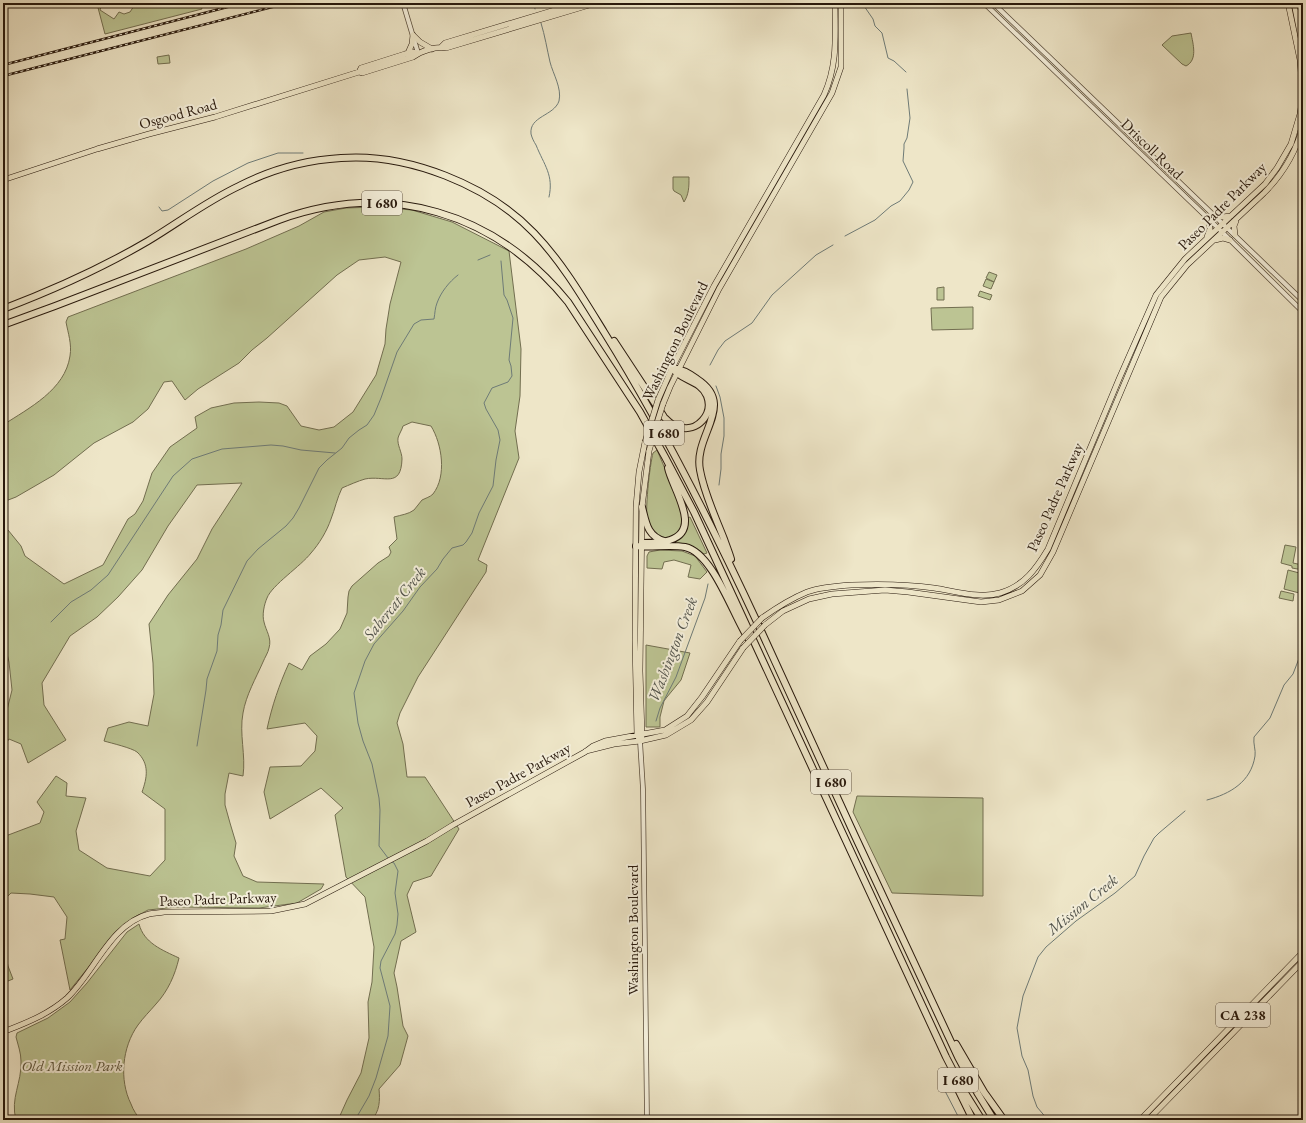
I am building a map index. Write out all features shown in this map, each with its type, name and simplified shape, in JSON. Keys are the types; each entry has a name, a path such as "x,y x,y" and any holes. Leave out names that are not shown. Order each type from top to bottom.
{"highway":[{"name":"I 680","path":"3,309 50,290 100,267 147,241 222,195 254,179 304,163 355,157 393,161 419,167 440,173 461,182 498,203 516,216 551,252 622,361 665,436 730,564 968,1076 994,1120"},
{"name":"I 680","path":"3,324 297,213 349,204 382,203 414,207 444,214 476,227 510,246 527,259 556,286 579,318 640,412 665,457 694,512 937,1038 959,1082 982,1120"},
{"path":"588,307 619,348 664,417 673,425 678,427 692,428 701,423 707,415 708,397 700,386 672,368"},
{"path":"678,372 688,373 702,382 711,392 713,397 714,409 702,443 699,464 705,487 731,558 730,564"},
{"path":"640,545 669,541 679,535 683,530 686,519 668,471 665,457"},
{"path":"642,507 649,532 659,539 669,541"},
{"path":"640,545 680,547 698,553 714,574 747,637 757,647"},
{"path":"932,999 969,1068 1004,1120"},
{"path":"937,1038 954,1083 973,1120"}],"main road":[{"name":"Osgood Road","path":"563,10 578,3"},
{"name":"Osgood Road","path":"3,180 106,146 214,117 359,72 362,73 413,57 418,53 441,47 446,48 563,10 596,3"},
{"name":"Washington Boulevard","path":"640,545 637,487 645,442 658,400 672,368 723,271 822,101 832,74 835,60 835,3"},
{"name":"Washington Boulevard","path":"640,741 635,641 642,507 649,451 663,404 722,283 832,93 841,68 841,3"},
{"name":"Paseo Padre Parkway","path":"1225,226 1232,216 1271,176 1281,162 1297,128 1301,108 1302,66 1288,3"},
{"path":"1294,3 1303,48"},
{"name":"Osgood Road","path":"441,47 445,43 540,17"},
{"path":"479,38 480,36 492,32 493,29"},
{"path":"413,35 420,42 432,49"},
{"path":"408,53 412,44 413,35"},
{"name":"Osgood Road","path":"359,72 361,68 408,53 418,53"},
{"name":"Paseo Padre Parkway","path":"3,1031 47,1013 67,998 82,981 111,941 135,920 148,914 164,912 271,911 305,904 427,841 605,740 665,730 687,716 702,697 740,641 762,618 781,604 808,592 832,586 909,584 981,595 1000,593 1019,585 1034,571 1048,549 1156,295 1185,259 1238,217 1264,193 1279,175 1294,151 1303,126"},
{"path":"1215,216 1222,218 1232,216"},
{"path":"1235,235 1234,226 1238,217"},
{"path":"1209,219 1209,240 1223,238 1230,240"},
{"name":"Paseo Padre Parkway","path":"586,752 614,744 640,741 666,735 691,720 707,702 743,648 765,625 783,611 809,599 827,595 885,590 987,602 999,600 1022,591 1040,575 1053,552 1161,298 1184,268 1209,240"},
{"name":"CA 238","path":"1140,1120 1303,952"},
{"name":"CA 238","path":"1148,1120 1303,961"}],"street":[{"path":"403,3 418,53"},
{"name":"Driscoll Road","path":"984,3 1209,219 1303,312"},
{"name":"Driscoll Road","path":"993,3 1303,301"},
{"name":"Washington Boulevard","path":"640,741 643,789 647,1120"}],"green space":[{"path":"136,3 200,3 202,9 105,34 97,4 101,7 100,10 114,19 119,12 124,14 130,12"},
{"path":"1191,33 1194,51 1192,60 1186,66 1162,45 1172,36"},
{"path":"169,55 170,63 158,64 157,57"},
{"path":"673,177 689,177 687,196 684,202 681,195 673,189"},
{"path":"377,207 412,210 452,222 509,251 521,349 520,396 515,431 519,458 478,560 487,565 486,572 418,677 400,713 397,723 403,744 407,777 425,777 459,829 431,876 413,882 407,895 416,932 401,941 394,973 403,1026 408,1036 400,1065 379,1089 378,1110 371,1120 338,1120 361,1073 369,1038 368,1002 372,982 374,947 365,897 346,877 335,815 343,808 321,788 270,819 264,792 270,767 301,766 315,751 317,736 305,723 267,729 276,696 289,663 302,670 310,656 326,644 340,629 347,613 349,591 352,586 378,563 389,556 391,552 389,547 397,539 394,517 414,510 422,500 433,494 437,487 440,478 441,460 435,433 431,426 412,422 403,426 398,438 402,459 401,468 398,474 390,479 365,479 342,488 329,524 320,541 306,558 280,581 270,593 264,607 263,619 270,644 269,650 244,706 242,721 244,760 243,776 229,773 225,794 225,805 236,843 234,856 243,876 257,882 324,884 321,889 297,903 259,908 177,907 148,910 133,918 121,927 70,990 60,940 65,939 67,917 54,897 11,893 3,901 3,837 40,823 44,812 37,802 56,776 67,783 66,796 86,798 76,831 79,850 107,868 150,876 165,860 165,809 142,792 146,776 146,766 144,761 134,750 104,741 108,728 129,722 148,726 154,694 153,663 149,624 168,595 197,559 212,529 242,483 197,485 168,526 142,570 118,597 97,617 70,636 42,683 44,705 66,740 28,763 21,744 9,739 3,748 3,720 5,718 12,690 9,662 3,638 3,533 8,530 21,546 25,556 64,584 103,565 128,519 135,514 143,501 152,473 170,447 197,428 195,417 211,408 234,403 279,403 287,406 301,426 319,430 334,427 353,412 376,375 385,344 390,304 401,262 385,257 359,260 337,275 239,363 198,389 185,400 172,381 164,382 148,409 133,422 94,443 54,475 16,497 3,502 3,425 34,405 61,379 67,368 70,356 70,343 66,322 68,317 246,249 299,226 324,212 346,208"},
{"path":"989,272 997,275 994,282 986,278"},
{"path":"986,279 994,282 991,289 983,286"},
{"path":"944,287 944,300 937,300 937,288"},
{"path":"980,291 992,295 990,300 978,296"},
{"path":"973,307 973,329 932,330 931,308"},
{"path":"657,450 683,511 683,526 678,533 668,538 657,536 649,526 647,518 650,467 653,453"},
{"path":"690,517 707,553 704,554 686,544 673,544 673,542 682,535 687,518"},
{"path":"1285,545 1296,547 1293,563 1302,565 1303,558 1303,570 1292,568 1292,566 1281,563"},
{"path":"660,550 682,551 695,556 707,572 700,579 688,577 691,565 674,560 664,562 662,569 647,568 647,556 649,552"},
{"path":"1288,570 1303,574 1303,594 1284,589"},
{"path":"1281,591 1294,594 1293,601 1279,598"},
{"path":"646,645 690,653 681,680 664,701 660,717 660,727 646,727"},
{"path":"857,796 983,798 983,896 892,893 853,812"},
{"name":"Old Mission Park","path":"139,924 141,931 149,941 160,949 179,958 173,977 167,988 160,999 138,1025 128,1043 124,1064 125,1085 127,1095 140,1120 16,1120 14,1105 21,1069 20,1052 16,1037 17,1033 48,1018 70,1002 127,932"},
{"path":"3,941 8,966 13,979 3,983"}],"waterway":[{"name":"Sabercat Creek","path":"534,3 535,9"},
{"name":"Washington Creek","path":"862,3 873,19 875,26 882,33 888,58 894,61 906,72"},
{"name":"Sabercat Creek","path":"541,23 560,96 556,106 534,123 531,128 532,137 549,176 549,197"},
{"name":"Washington Creek","path":"845,236 875,220 891,206 900,201 909,190 913,182 903,161 904,144 907,138 910,118 907,89"},
{"path":"159,207 162,211 168,210 213,181 248,163 278,153 303,153"},
{"name":"Washington Creek","path":"710,365 725,341 752,323 772,295 816,255 833,245"},
{"path":"478,260 490,255"},
{"name":"Sabercat Creek","path":"388,858 379,846 379,798 372,764 358,723 354,693 365,661 374,644 403,611 420,587 437,569 452,548 463,545 466,542 472,533 479,513 493,486 500,440 498,430 484,403 492,388 508,382 512,376 509,360 513,318 504,295 501,261"},
{"path":"197,746 207,679 217,651 218,635 223,610 247,561 258,549 286,526 293,518 319,468 342,448 349,438 367,425 374,415 381,398 397,352 414,324 421,320 434,319 436,305 443,291 458,275"},
{"name":"Washington Creek","path":"716,386 720,397 724,418 724,436 719,485"},
{"path":"51,622 71,602 91,590 108,575 173,476 192,459 222,449 271,445 301,450 335,453"},
{"name":"Washington Creek","path":"656,721 660,708 676,677 705,598 708,584"},
{"name":"Mission Creek","path":"1207,800 1224,794 1238,786 1249,773 1255,756 1254,737 1270,718 1284,685 1293,674 1303,648"},
{"name":"Mission Creek","path":"1048,1120 1037,1107 1033,1096 1028,1070 1022,1056 1017,1028 1023,996 1038,957 1046,947 1076,921 1115,893 1135,876 1154,838 1185,811"},
{"name":"Sabercat Creek","path":"355,1120 369,1096 376,1078 388,1036 390,1006 380,968 381,961 395,934 397,925 398,914 395,893 398,871 392,862"},
{"path":"945,1091 960,1120"}],"railway":[{"path":"3,65 243,3"},
{"path":"3,76 288,3"}]}
